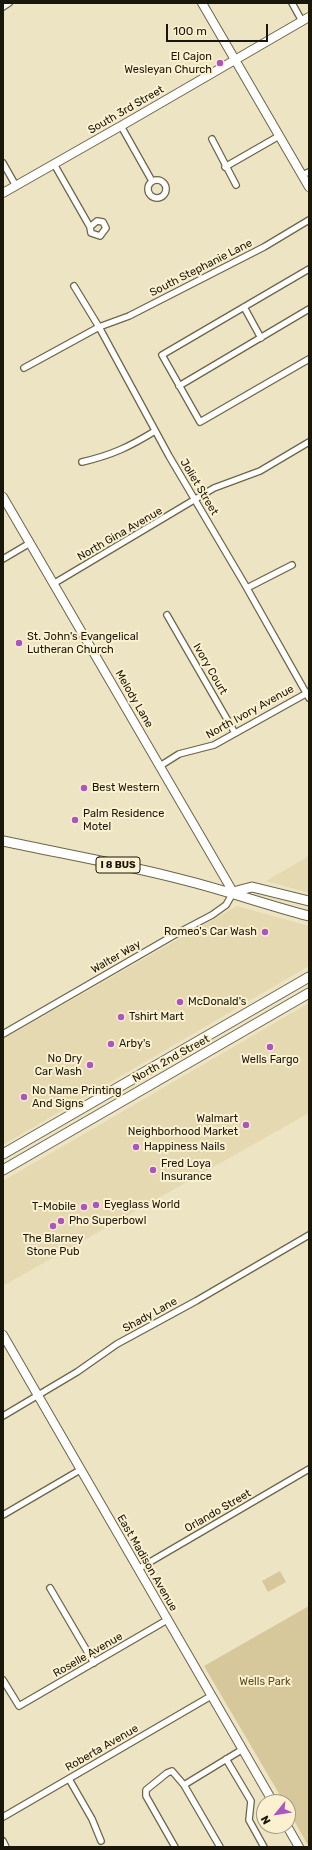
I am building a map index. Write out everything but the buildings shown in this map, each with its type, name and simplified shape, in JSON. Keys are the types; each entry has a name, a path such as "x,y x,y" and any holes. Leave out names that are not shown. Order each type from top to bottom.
{"main road":[{"name":"I 8 BUS","path":"3,841 171,876 233,892 248,899 309,916"},
{"name":"I 8 BUS","path":"233,892 252,887 309,901"},
{"name":"North 2nd Street","path":"3,1154 309,977"},
{"name":"North 2nd Street","path":"3,1170 309,993"},
{"path":"206,1052 210,1042 221,1028"},
{"path":"183,1065 195,1053 199,1044 198,1042"},
{"path":"136,1092 142,1082 141,1073"},
{"path":"34,1152 40,1137 47,1128"}],"street":[{"path":"3,6 9,3"},
{"path":"202,3 279,136 306,173 309,187"},
{"path":"292,3 306,19"},
{"name":"South 3rd Street","path":"3,194 306,19"},
{"path":"120,127 152,181"},
{"path":"225,167 279,136"},
{"path":"212,139 225,167 236,185"},
{"path":"3,163 16,186"},
{"path":"54,164 90,227"},
{"name":"South Stephanie Lane","path":"24,368 99,327 129,316 264,247 309,220"},
{"path":"309,269 162,355 200,422 309,359"},
{"name":"Joliet Street","path":"74,286 99,327 156,431 308,694"},
{"path":"244,307 261,338"},
{"path":"179,386 309,309"},
{"path":"82,462 114,454 156,431"},
{"name":"North Gina Avenue","path":"53,584 196,501 214,488 260,471 309,442"},
{"name":"Melody Lane","path":"3,497 233,892"},
{"path":"3,559 30,543"},
{"path":"247,588 292,565"},
{"name":"Ivory Court","path":"167,615 236,733"},
{"name":"North Ivory Avenue","path":"160,766 178,754 214,745 308,694"},
{"name":"Walter Way","path":"3,1034 176,934 212,915 226,905 233,892"},
{"name":"Shady Lane","path":"3,1416 117,1344 309,1235"},
{"name":"East Madison Avenue","path":"3,1335 211,1696 244,1749 269,1794"},
{"name":"Orlando Street","path":"138,1569 309,1469"},
{"path":"3,1515 80,1470"},
{"path":"50,1588 94,1663"},
{"name":"Roselle Avenue","path":"3,1680 19,1706 168,1620"},
{"name":"Roberta Avenue","path":"3,1817 211,1696"},
{"path":"184,1785 244,1749"},
{"path":"226,1759 251,1801 249,1820 264,1847"},
{"path":"175,1847 146,1796 146,1790 167,1772 172,1771 184,1785 220,1847"},
{"path":"68,1779 92,1819 101,1841"},
{"path":"292,1834 299,1847"},
{"path":"3,1841 6,1847"}],"shaded area":[{"path":"309,856 309,893 266,881"},
{"path":"237,906 309,926 309,966 3,1145 3,1039"},
{"path":"309,1003 309,1113 3,1286 3,1181"}],"green space":[{"path":"280,1571 286,1582 268,1592 262,1581"},
{"name":"Wells Park","path":"309,1606 309,1847 296,1824 296,1794 279,1794 204,1666"}],"place":[{"name":"El Cajon Wesleyan Church","path":"220,63"},
{"name":"St. John's Evangelical Lutheran Church","path":"19,643"},
{"name":"Best Western","path":"84,788"},
{"name":"Palm Residence Motel","path":"75,820"},
{"name":"Romeo's Car Wash","path":"265,932"},
{"name":"McDonald's","path":"180,1002"},
{"name":"Tshirt Mart","path":"121,1017"},
{"name":"Arby's","path":"111,1044"},
{"name":"Wells Fargo","path":"270,1047"},
{"name":"No Dry Car Wash","path":"90,1065"},
{"name":"No Name Printing And Signs","path":"24,1097"},
{"name":"Walmart Neighborhood Market","path":"246,1125"},
{"name":"Happiness Nails","path":"136,1147"},
{"name":"Fred Loya Insurance","path":"153,1170"},
{"name":"Eyeglass World","path":"96,1205"},
{"name":"T-Mobile","path":"84,1207"},
{"name":"Pho Superbowl","path":"61,1221"},
{"name":"The Blarney Stone Pub","path":"53,1226"}]}
